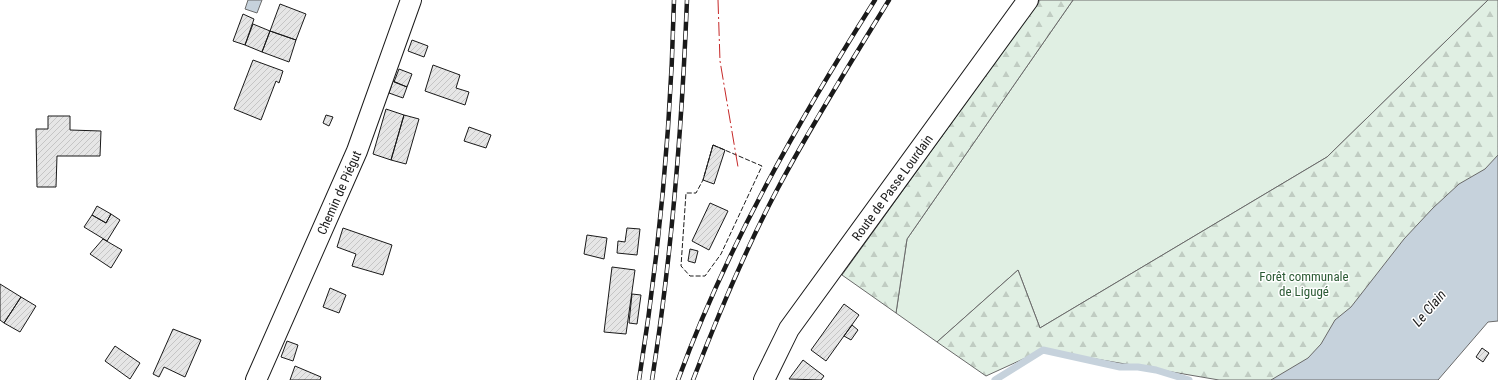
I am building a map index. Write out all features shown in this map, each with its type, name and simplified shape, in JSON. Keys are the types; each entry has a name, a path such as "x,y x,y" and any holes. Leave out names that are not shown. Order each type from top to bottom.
{"street":[{"name":"Chemin de Piégut","path":"256,380 357,151 412,0"},
{"name":"Route de Passe Lourdain","path":"764,380 789,329 1028,0"}],"green space":[{"path":"1040,0 1073,0 907,239 896,313 842,275"},
{"path":"1073,0 1488,0 1327,157 1040,328 1018,270 937,342 896,313 907,239"},
{"name":"Forêt communale de Ligugé","path":"1488,0 1498,0 1498,233 1343,380 1219,380 1043,350 986,376 937,342 1018,270 1040,328 1327,157"}],"water":[{"path":"248,0 262,0 257,13 245,9"},
{"name":"Le Clain","path":"1498,155 1498,321 1488,322 1438,380 1271,380 1308,358 1321,344 1335,320 1351,307 1404,239 1433,208 1459,184 1485,169"}],"building":[{"path":"280,4 306,14 296,40 270,31"},
{"path":"243,14 254,19 245,45 233,41"},
{"path":"253,24 270,31 262,52 245,45"},
{"path":"270,31 296,40 289,62 262,52"},
{"path":"412,40 428,46 424,57 408,51"},
{"path":"253,60 283,71 279,83 276,81 261,120 234,109"},
{"path":"433,65 460,75 456,88 469,92 465,105 425,91"},
{"path":"399,69 412,74 407,87 394,82"},
{"path":"393,81 407,87 403,98 389,93"},
{"path":"386,109 404,115 391,160 373,154"},
{"path":"326,115 333,117 329,126 323,123"},
{"path":"404,115 419,119 406,164 391,160"},
{"path":"48,116 70,116 70,130 101,131 100,156 57,156 56,187 37,187 36,129 48,129"},
{"path":"469,127 491,135 486,148 464,141"},
{"path":"713,145 725,150 714,184 703,180"},
{"path":"710,203 728,211 709,250 692,241"},
{"path":"97,206 111,214 106,223 92,215"},
{"path":"111,214 120,220 107,241 84,227 92,215 106,223"},
{"path":"343,228 392,245 383,275 352,266 356,254 337,247"},
{"path":"627,228 640,229 637,255 617,253 618,241 625,242"},
{"path":"587,235 607,238 604,259 584,254"},
{"path":"103,239 122,250 111,268 90,254"},
{"path":"690,249 698,251 695,263 688,261"},
{"path":"612,267 635,270 626,334 604,332"},
{"path":"0,284 21,297 4,323 0,320"},
{"path":"330,288 346,295 339,313 323,307"},
{"path":"632,294 641,295 637,324 629,323"},
{"path":"21,297 36,306 20,332 4,323"},
{"path":"844,304 859,315 826,361 811,350"},
{"path":"852,325 858,330 851,340 844,336"},
{"path":"173,329 201,340 185,377 164,367 159,377 153,374"},
{"path":"287,341 298,345 293,361 281,357"},
{"path":"115,346 140,363 130,379 105,361"},
{"path":"1482,348 1489,353 1483,362 1476,357"},
{"path":"803,360 824,376 821,380 789,379"},
{"path":"295,366 321,377 320,380 290,380"}],"waterway":[{"path":"995,380 1043,350 1120,367 1138,367 1156,370 1189,380"}],"railway":[{"path":"639,380 663,191 670,95 674,0"},
{"path":"652,380 671,238 679,143 687,0"},
{"path":"678,380 697,330 719,281 766,185 819,91 875,0"},
{"path":"693,380 732,283 766,211 818,117 889,0"}],"fence":[{"path":"713,145 762,166 721,254 705,276 690,276 681,266 686,193 696,193 703,180 713,145"}],"power":[{"path":"718,0 720,61 738,167"}]}
